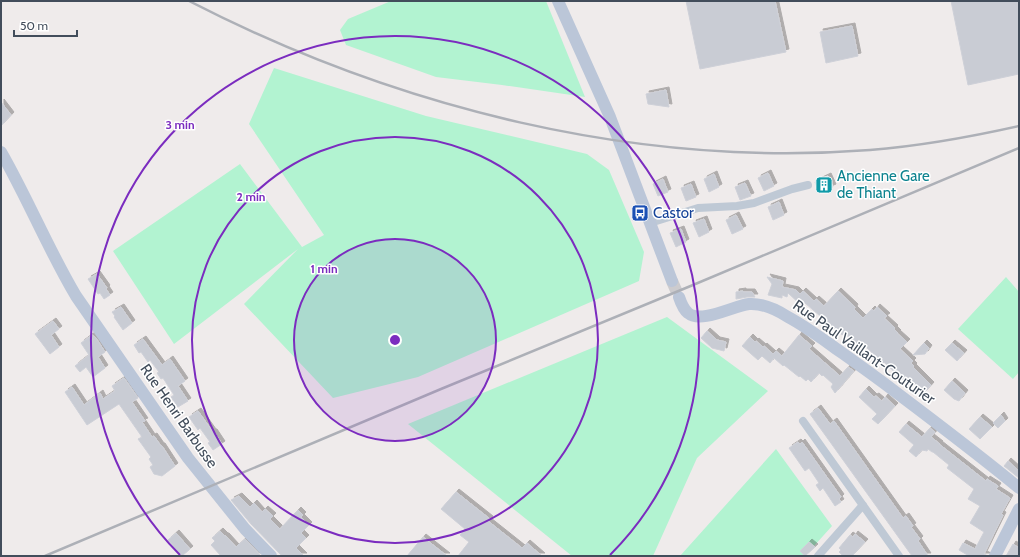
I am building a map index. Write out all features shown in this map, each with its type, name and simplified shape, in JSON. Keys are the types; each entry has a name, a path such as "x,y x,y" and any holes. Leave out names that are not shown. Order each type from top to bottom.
{"street":[{"path":"558,1 618,136 672,281"},
{"name":"Rue Henri Barbusse","path":"1,152 71,287 188,458 245,529 270,556"},
{"path":"650,223 698,208 737,206 754,202 808,185"},
{"name":"Rue Paul Vaillant-Couturier","path":"679,297 685,310 690,315 694,316 708,315 752,304 768,307 789,317 880,380 1019,488"},
{"path":"803,421 899,556"},
{"path":"818,556 863,505"},
{"path":"995,556 1019,509"}],"green space":[{"path":"391,1 546,1 585,97 436,77 346,45 340,30 348,19"},
{"path":"274,68 426,116 587,154 609,170 644,252 639,281 418,377 333,398 244,304 298,249 174,344 113,251 240,164 302,247 324,235 249,124"},
{"path":"1006,277 1019,292 1019,372 1013,379 958,329"},
{"path":"667,317 768,391 697,458 653,556 572,556 408,424"},
{"path":"776,449 832,526 805,556 680,556"}],"building":[{"path":"686,1 775,1 786,52 700,69"},
{"path":"951,1 1019,1 1019,74 968,85"},
{"path":"852,26 858,56 826,63 820,32"},
{"path":"666,90 669,107 648,104 646,94"},
{"path":"1,102 11,115 1,126"},
{"path":"768,173 774,186 764,191 758,178"},
{"path":"714,174 719,187 709,192 704,179"},
{"name":"Ancienne Gare de Thiant","path":"828,176 833,187 819,193 815,182"},
{"path":"663,179 668,192 658,196 653,184"},
{"path":"745,183 751,196 740,200 735,187"},
{"path":"691,184 696,197 686,201 681,188"},
{"path":"779,202 784,215 773,220 768,207"},
{"path":"736,215 743,229 732,234 726,220"},
{"path":"704,219 709,232 699,237 693,223"},
{"path":"681,229 686,242 676,247 670,233"},
{"path":"97,274 110,295 104,299 100,293 98,294 88,279"},
{"path":"767,277 783,281 782,287 796,290 800,294 803,291 814,301 816,299 824,306 838,291 855,307 854,309 863,318 872,309 874,311 877,307 887,316 884,318 907,342 900,349 913,361 911,363 914,366 913,367 931,385 924,393 906,376 903,380 865,346 862,349 844,333 842,335 805,303 802,306 788,293 787,297 782,295 782,298 768,295 772,284"},
{"path":"736,292 752,292 755,297 736,299"},
{"path":"121,307 132,323 123,330 112,312"},
{"path":"53,321 59,329 51,335 59,347 50,354 35,334"},
{"path":"707,331 717,340 726,342 724,351 712,348 701,338"},
{"path":"92,335 96,338 105,352 98,357 105,368 93,377 86,367 80,372 75,366 89,355 81,343"},
{"path":"799,335 812,346 809,349 840,376 848,367 854,371 835,393 831,387 833,384 823,375 822,376 819,373 811,382 808,379 806,381 784,365 783,366 774,358 770,363 762,356 758,360 742,346 750,337 773,354 776,351 782,356"},
{"path":"143,339 162,365 170,359 185,381 178,386 188,401 178,407 171,397 174,395 163,378 161,379 157,373 159,372 150,360 148,362 141,352 139,353 134,345"},
{"path":"924,343 929,348 925,354 913,355"},
{"path":"952,343 964,353 957,361 945,350"},
{"path":"124,378 138,398 132,402 145,421 142,422 152,437 154,436 162,446 175,466 162,476 154,474 150,467 153,465 149,459 151,457 138,439 142,437 119,404 87,425 65,392 72,387 84,405 100,393 103,399 115,391 112,386"},
{"path":"952,381 965,393 959,401 954,399 944,390"},
{"path":"866,389 874,397 876,396 882,401 885,397 895,406 878,424 872,419 877,414 859,397"},
{"path":"818,408 830,424 834,421 903,518 906,516 913,526 911,527 920,539 918,541 928,556 912,556 810,414"},
{"path":"198,411 222,444 213,450 208,443 210,442 200,428 198,430 189,417"},
{"path":"1001,415 1005,421 998,428 993,423"},
{"path":"980,417 992,427 980,439 969,429"},
{"path":"906,424 922,437 930,428 935,432 931,437 939,444 986,481 987,479 998,486 996,489 1010,498 1001,514 1003,515 984,554 988,556 969,556 959,550 963,543 975,549 984,532 970,523 980,506 968,499 974,489 947,468 949,465 928,449 927,451 922,450 916,457 909,451 914,445 899,432"},
{"path":"798,442 800,444 802,442 841,497 839,499 841,502 835,506 823,488 820,491 816,485 819,483 809,468 805,471 789,448"},
{"path":"1008,461 1019,471 1019,478 1004,466"},
{"path":"456,492 490,519 488,521 522,548 527,543 542,556 458,556 469,542 460,535 465,529 441,509"},
{"path":"239,496 250,507 254,503 262,512 265,509 273,516 270,519 280,529 298,510 303,515 301,517 309,525 301,533 306,538 296,548 304,556 282,556 251,524 231,500"},
{"path":"220,531 236,547 245,539 261,556 221,556 211,545 215,541 212,538"},
{"path":"176,533 190,549 182,556 168,540"},
{"path":"855,534 865,542 852,556 843,556 839,552 841,550 839,548 850,535 853,537"},
{"path":"423,537 447,556 407,556"},
{"path":"809,542 815,547 805,556 800,551"},
{"path":"1013,544 1019,548 1019,556 1006,556"}],"tunnel":[{"path":"672,281 679,297"}],"railway":[{"path":"189,1 268,39 350,72 434,100 520,122 607,139 694,149 782,153 870,150 907,146 945,141 1019,126"},
{"path":"45,556 1019,148"}],"place":[{"name":"Ancienne Gare de Thiant","path":"824,185"},
{"name":"Castor","path":"640,213"}]}
